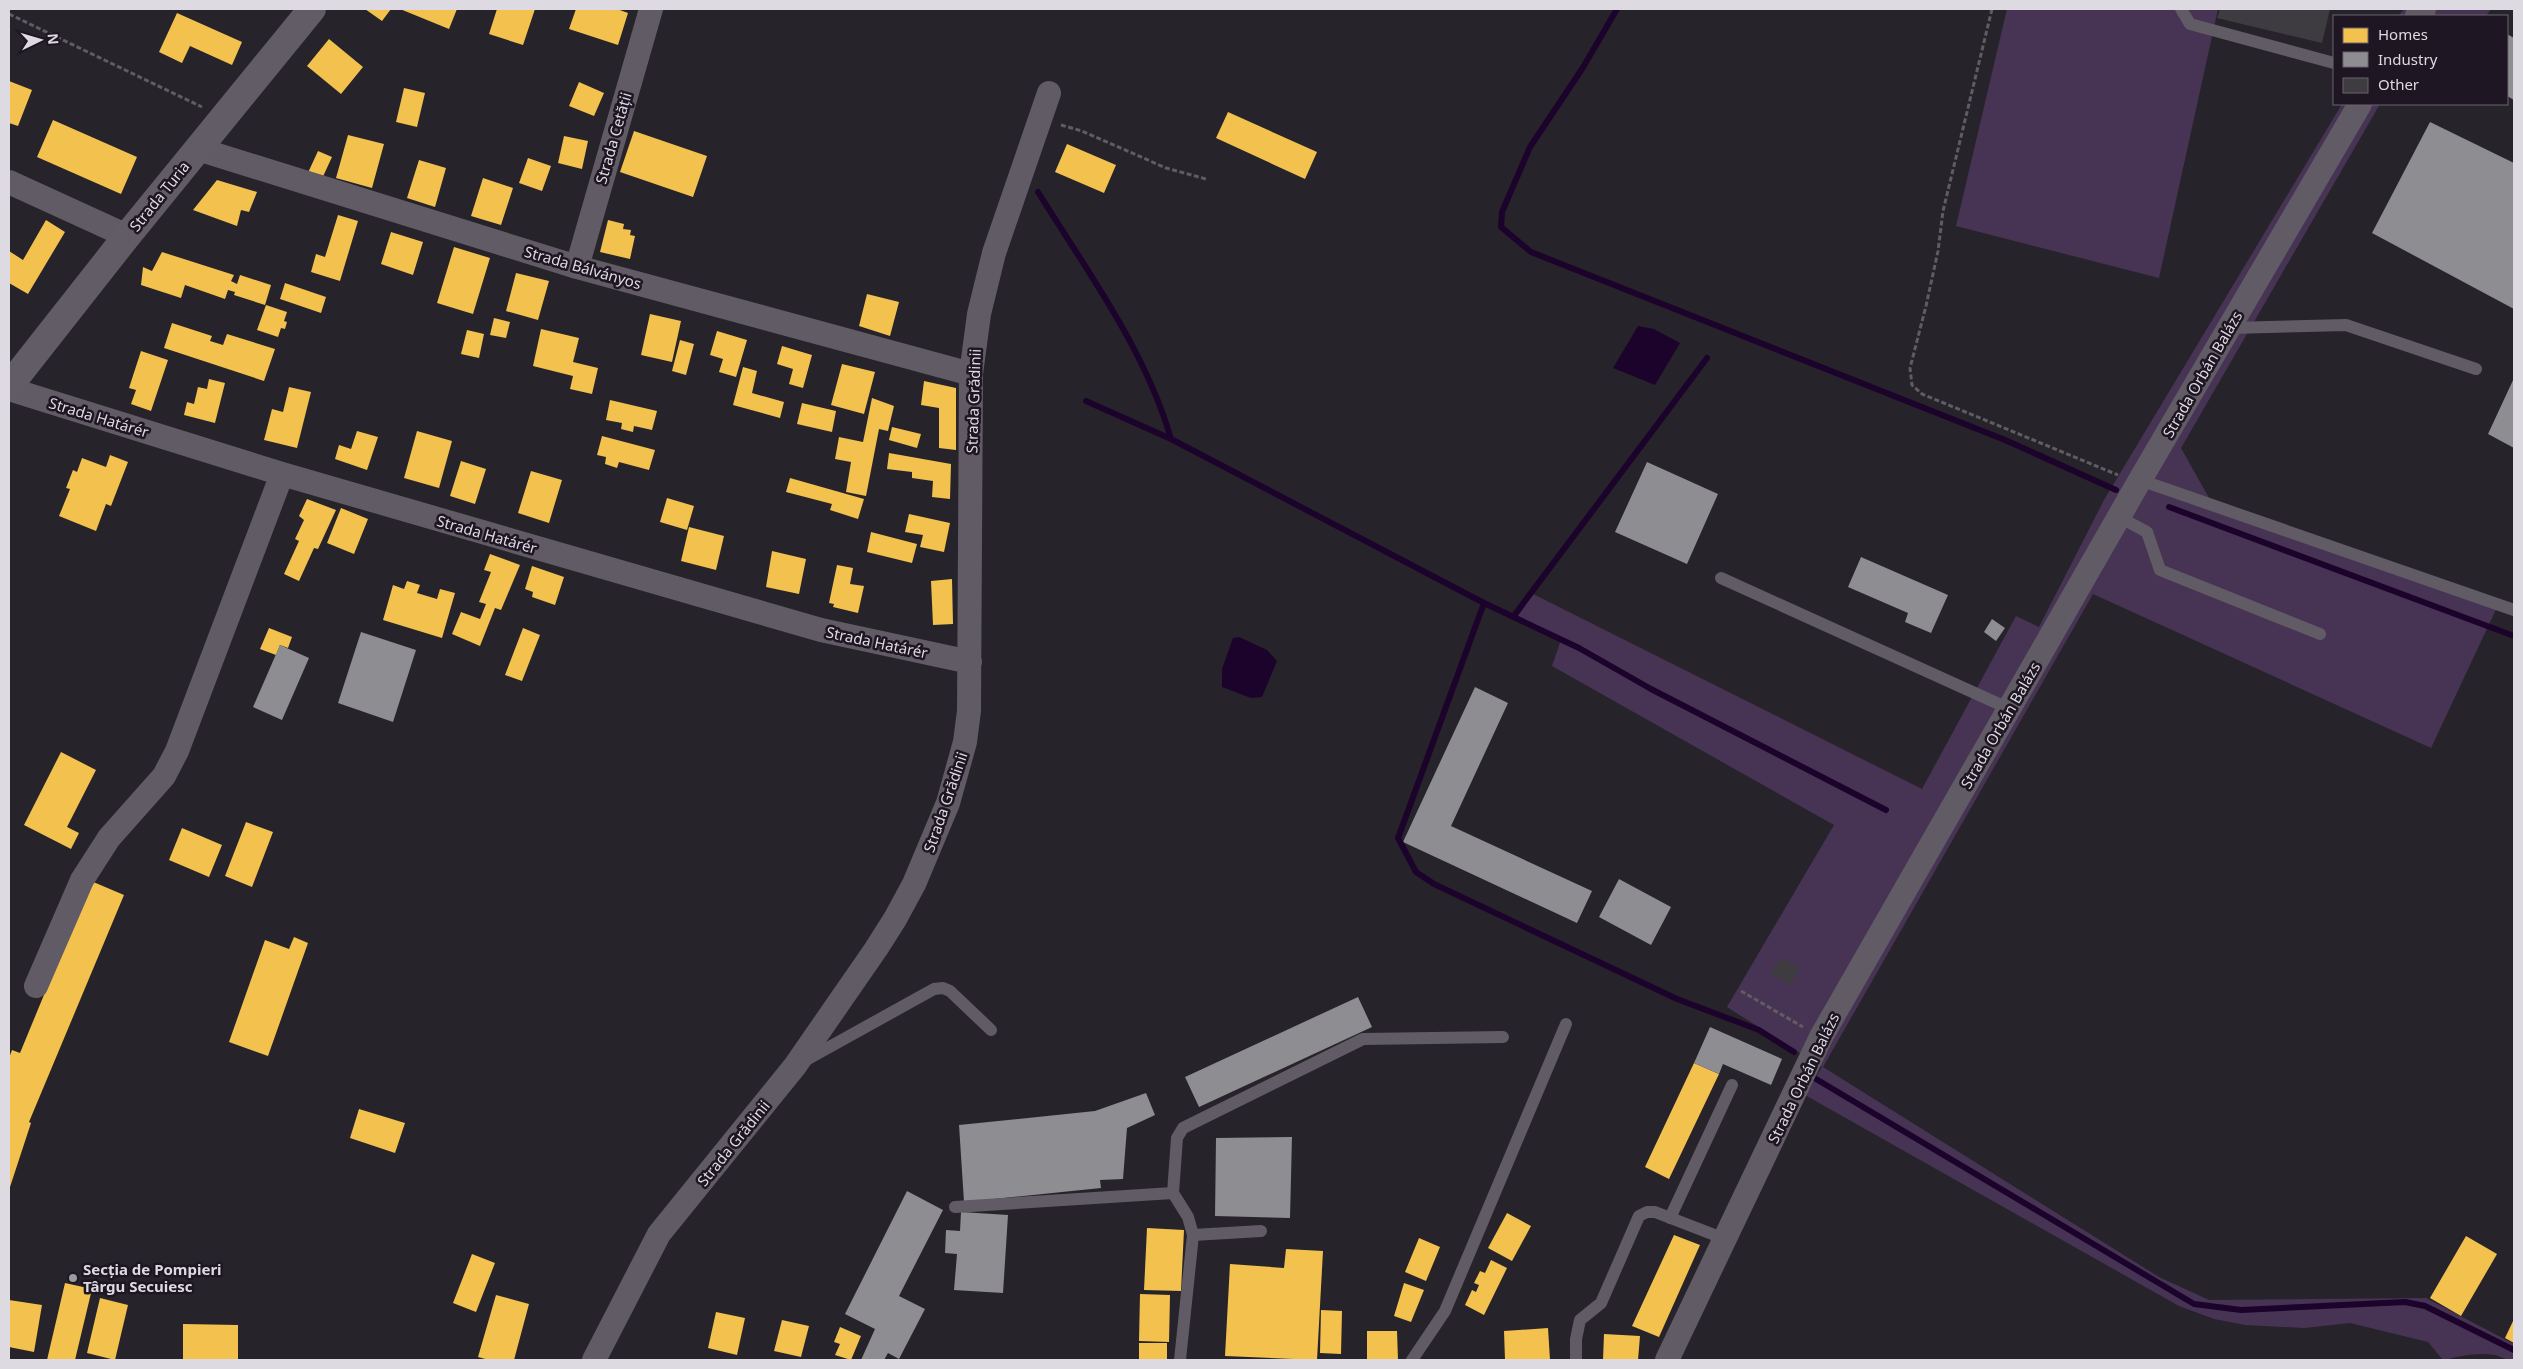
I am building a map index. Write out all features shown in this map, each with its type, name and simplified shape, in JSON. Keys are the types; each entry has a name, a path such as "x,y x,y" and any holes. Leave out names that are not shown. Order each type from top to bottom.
{"main road":[{"name":"Strada Turia","path":"9,387 127,236 312,9"}],"street":[{"name":"Strada Cetății","path":"577,267 651,9"},
{"name":"Strada Grădinii","path":"594,1360 659,1234 795,1066 876,949 914,884 948,803 966,742 969,711 971,374 980,314 994,253 1049,93"},
{"name":"Strada Orbán Balázs","path":"1667,1360 1821,1038 2139,482 2359,105"},
{"name":"Strada Bálványos","path":"198,148 577,267 971,374"},
{"path":"9,182 127,236"},
{"name":"Strada Határér","path":"9,387 282,474 821,630 970,662"},
{"path":"36,986 82,880 109,838 160,782 176,752 282,474"}],"lane":[{"path":"2181,9 2190,24 2333,63"},
{"path":"2230,328 2346,325 2476,369"},
{"path":"2139,482 2514,610"},
{"path":"2119,517 2147,532 2160,570 2320,634"},
{"path":"1721,578 2010,709"},
{"path":"795,1066 934,988 943,988 950,991 991,1030"},
{"path":"1412,1360 1445,1311 1566,1024"},
{"path":"1180,1360 1193,1235 1188,1217 1173,1193 1177,1138 1183,1128 1363,1038 1502,1037"},
{"path":"1670,1218 1732,1085"},
{"path":"955,1207 1173,1193"},
{"path":"1576,1360 1576,1339 1580,1320 1588,1311 1601,1303 1639,1216 1647,1212 1655,1212 1725,1240"},
{"path":"1193,1235 1261,1231"}],"path":[{"path":"1992,9 1943,211 1938,251 1910,368 1912,385 1922,394 2139,482"},
{"path":"9,14 224,117"},
{"path":"1038,123 1062,125 1082,131 1166,168 1206,179"},
{"path":"1741,991 1821,1038"}],"shaded area":[{"path":"2007,9 2218,9 2159,278 1956,226"},
{"path":"2404,9 2491,9 2487,15 2399,15"},
{"path":"2341,105 2379,105 2181,448 2209,498 2500,601 2431,748 2093,594 1823,1067 2159,1277 2209,1300 2426,1298 2514,1344 2514,1360 2495,1355 2475,1354 2443,1360 2428,1342 2350,1323 2304,1328 2245,1325 2214,1319 2179,1306 1805,1095 1822,1067 1727,1007 1834,825 1552,666 1561,640 1515,620 1533,594 1922,789 2016,616 2039,627 2104,500"},
{"path":"1638,326 1654,329 1680,343 1655,385 1613,368"},
{"path":"1239,637 1267,650 1277,661 1262,697 1251,698 1222,687 1222,669 1233,638"}],"building: Homes":[{"path":"365,9 391,9 382,21"},
{"path":"400,9 457,9 449,29"},
{"path":"497,9 535,9 523,45 489,34"},
{"path":"576,9 617,9 628,13 618,45 569,29"},
{"path":"177,13 242,42 232,65 190,46 182,63 159,52"},
{"path":"329,39 363,67 341,94 307,66"},
{"path":"9,81 32,90 18,126 9,123"},
{"path":"579,82 604,93 594,116 569,106"},
{"path":"404,88 425,93 417,127 396,122"},
{"path":"1228,112 1317,152 1305,179 1216,138"},
{"path":"53,120 137,157 121,194 37,157"},
{"path":"634,131 707,156 693,197 620,172"},
{"path":"348,135 384,144 372,188 336,178"},
{"path":"564,136 588,141 582,169 558,163"},
{"path":"1067,144 1116,165 1104,193 1055,172"},
{"path":"318,151 332,157 320,183 306,177"},
{"path":"528,158 551,166 542,191 519,183"},
{"path":"419,160 446,168 435,207 407,198"},
{"path":"483,178 513,188 501,225 471,216"},
{"path":"217,180 257,192 249,212 241,210 237,226 193,210"},
{"path":"338,215 358,221 340,281 311,272 316,254 325,257"},
{"path":"46,220 65,232 28,294 9,283 9,251 23,260"},
{"path":"608,220 624,224 623,229 631,230 630,235 635,236 630,259 600,252"},
{"path":"391,232 423,242 413,275 381,264"},
{"path":"454,247 490,258 473,314 437,303"},
{"path":"162,252 234,275 231,281 237,284 240,275 271,285 265,305 234,295 235,292 228,290 225,299 185,285 181,298 141,285 143,267 152,271"},
{"path":"516,273 549,281 538,320 506,311"},
{"path":"285,283 326,297 321,313 280,299"},
{"path":"867,294 899,302 890,336 859,326"},
{"path":"266,305 287,312 284,321 287,322 285,329 281,328 278,337 257,330"},
{"path":"650,314 681,321 672,362 641,355"},
{"path":"494,318 510,322 506,338 490,335"},
{"path":"172,323 212,336 210,341 223,345 227,334 275,349 264,381 164,348"},
{"path":"541,329 579,338 573,362 598,368 592,394 570,389 573,376 533,366"},
{"path":"467,330 484,334 479,358 461,354"},
{"path":"717,331 747,340 736,377 719,372 723,359 710,355"},
{"path":"680,340 694,344 686,375 672,371"},
{"path":"782,346 812,355 803,388 789,384 793,369 777,364"},
{"path":"141,351 168,360 151,411 131,404 136,390 129,388"},
{"path":"842,364 875,372 864,414 831,405"},
{"path":"743,367 757,371 752,393 784,402 780,418 733,405"},
{"path":"209,379 225,383 215,423 184,415 187,402 194,404 198,387 207,389"},
{"path":"924,381 956,388 956,450 939,448 939,408 921,405"},
{"path":"289,387 311,392 297,448 264,440 272,409 283,412"},
{"path":"872,398 894,406 888,431 879,429 866,496 846,492 851,462 835,459 839,437 863,442"},
{"path":"610,400 657,411 652,430 634,426 633,432 621,429 622,423 606,420"},
{"path":"802,403 836,411 832,432 797,424"},
{"path":"892,427 921,434 917,448 889,440"},
{"path":"357,431 378,437 367,470 335,459 339,445 351,449"},
{"path":"417,431 452,441 439,488 404,478"},
{"path":"602,436 655,450 649,470 619,462 617,468 605,464 606,457 597,455"},
{"path":"889,453 951,464 950,499 932,497 933,481 912,478 912,472 887,469"},
{"path":"110,455 128,462 111,506 106,504 96,531 59,516 70,489 66,488 73,470 77,472 82,458 106,467"},
{"path":"461,461 486,469 475,504 450,496"},
{"path":"531,471 562,480 549,523 518,513"},
{"path":"790,478 864,499 858,519 830,510 832,504 786,492"},
{"path":"667,498 694,506 687,530 660,522"},
{"path":"307,499 336,510 318,549 314,548 299,581 284,574 299,541 295,539 304,520 299,516"},
{"path":"341,508 368,519 354,554 327,543"},
{"path":"909,514 950,523 944,552 920,547 923,535 905,532"},
{"path":"689,527 724,536 716,570 681,561"},
{"path":"871,532 917,544 912,563 867,552"},
{"path":"772,551 806,559 799,594 766,587"},
{"path":"490,554 520,565 501,610 495,608 480,646 452,634 461,612 480,619 486,604 479,602 491,572 484,570"},
{"path":"837,565 853,568 850,584 864,586 858,613 833,607 834,604 829,603"},
{"path":"532,566 564,577 555,605 532,597 533,592 525,589"},
{"path":"952,579 953,624 933,625 931,581"},
{"path":"407,581 420,585 417,593 437,599 440,589 455,593 442,638 383,620 393,585 404,589"},
{"path":"269,628 292,637 288,648 280,645 276,655 260,649"},
{"path":"523,628 540,635 522,681 505,675"},
{"path":"61,752 96,770 67,827 79,833 71,849 24,825"},
{"path":"246,822 273,832 252,887 225,876"},
{"path":"182,828 222,845 209,877 169,860"},
{"path":"91,881 124,895 29,1122 31,1123 10,1187 9,1058 12,1050 20,1053"},
{"path":"294,937 308,943 268,1056 229,1042 265,940 289,949"},
{"path":"1694,1063 1719,1074 1669,1179 1645,1167"},
{"path":"359,1109 405,1123 395,1153 350,1138"},
{"path":"1507,1213 1531,1226 1512,1261 1488,1248"},
{"path":"1147,1228 1184,1230 1181,1291 1144,1290"},
{"path":"1674,1235 1700,1245 1659,1337 1632,1326"},
{"path":"2466,1236 2497,1254 2461,1316 2430,1298"},
{"path":"1419,1238 1440,1247 1426,1281 1405,1272"},
{"path":"1286,1249 1323,1251 1317,1360 1225,1356 1230,1264 1284,1268"},
{"path":"472,1254 495,1263 476,1312 453,1303"},
{"path":"1491,1260 1507,1268 1484,1315 1465,1305 1472,1290 1476,1292 1479,1285 1474,1283 1480,1271 1485,1273"},
{"path":"65,1283 92,1289 75,1360 47,1360"},
{"path":"1404,1283 1424,1290 1411,1322 1394,1316"},
{"path":"1140,1294 1170,1295 1169,1342 1139,1341"},
{"path":"496,1295 529,1304 514,1360 489,1360 478,1357"},
{"path":"100,1298 128,1305 115,1360 87,1353"},
{"path":"9,1300 42,1305 34,1352 9,1347"},
{"path":"1321,1310 1342,1311 1341,1354 1320,1353"},
{"path":"716,1312 745,1318 737,1355 708,1348"},
{"path":"2514,1319 2514,1343 2505,1338"},
{"path":"782,1320 809,1326 801,1357 774,1351"},
{"path":"183,1324 238,1325 238,1360 183,1360"},
{"path":"840,1327 861,1336 851,1360 835,1355 840,1344 834,1342"},
{"path":"1548,1328 1550,1360 1505,1360 1504,1331"},
{"path":"1367,1331 1397,1331 1398,1360 1367,1360"},
{"path":"1604,1334 1640,1336 1638,1360 1603,1360"},
{"path":"1139,1343 1167,1343 1167,1360 1139,1360"}],"building: Industry":[{"path":"2508,35 2514,38 2514,100 2508,97"},
{"path":"2430,122 2514,163 2514,309 2372,233"},
{"path":"2514,378 2514,448 2488,434"},
{"path":"1647,462 1718,494 1687,564 1615,532"},
{"path":"1861,557 1948,595 1931,633 1905,622 1908,613 1848,587"},
{"path":"1992,619 2005,628 1996,641 1984,632"},
{"path":"361,632 416,650 393,722 338,703"},
{"path":"280,645 309,658 282,720 253,707"},
{"path":"1475,687 1508,703 1451,826 1592,891 1577,923 1403,842"},
{"path":"1619,879 1671,907 1651,945 1599,917"},
{"path":"1358,997 1372,1027 1199,1107 1185,1077"},
{"path":"1710,1027 1782,1059 1771,1085 1723,1064 1719,1074 1694,1063"},
{"path":"1146,1093 1155,1115 1127,1128 1123,1179 1100,1180 1101,1188 964,1202 959,1125 1095,1111"},
{"path":"1292,1137 1290,1218 1215,1216 1216,1138"},
{"path":"907,1191 943,1210 899,1296 925,1309 899,1359 888,1353 884,1360 861,1360 875,1329 845,1314"},
{"path":"961,1212 1008,1215 1003,1293 954,1290 957,1254 945,1253 946,1230 960,1231"}],"building: Other":[{"path":"2220,9 2330,9 2322,43 2217,18"},
{"path":"1780,958 1800,968 1790,986 1771,973"}],"waterway":[{"path":"1617,9 1582,69 1530,147 1502,212 1501,227 1531,252 2005,440 2116,490"},
{"path":"1038,192 1095,281 1130,342 1160,406 1171,439"},
{"path":"1513,617 1707,358"},
{"path":"1086,401 1171,439 1484,603 1398,838 1416,872 1434,884 1677,999 1759,1030 1794,1052"},
{"path":"2169,507 2514,636"},
{"path":"1484,603 1579,648 1651,689 1886,810"},
{"path":"1816,1079 2194,1304 2241,1310 2405,1302 2425,1306 2514,1350"}],"place":[{"name":"Secția de Pompieri Târgu Secuiesc","path":"73,1278"}]}
